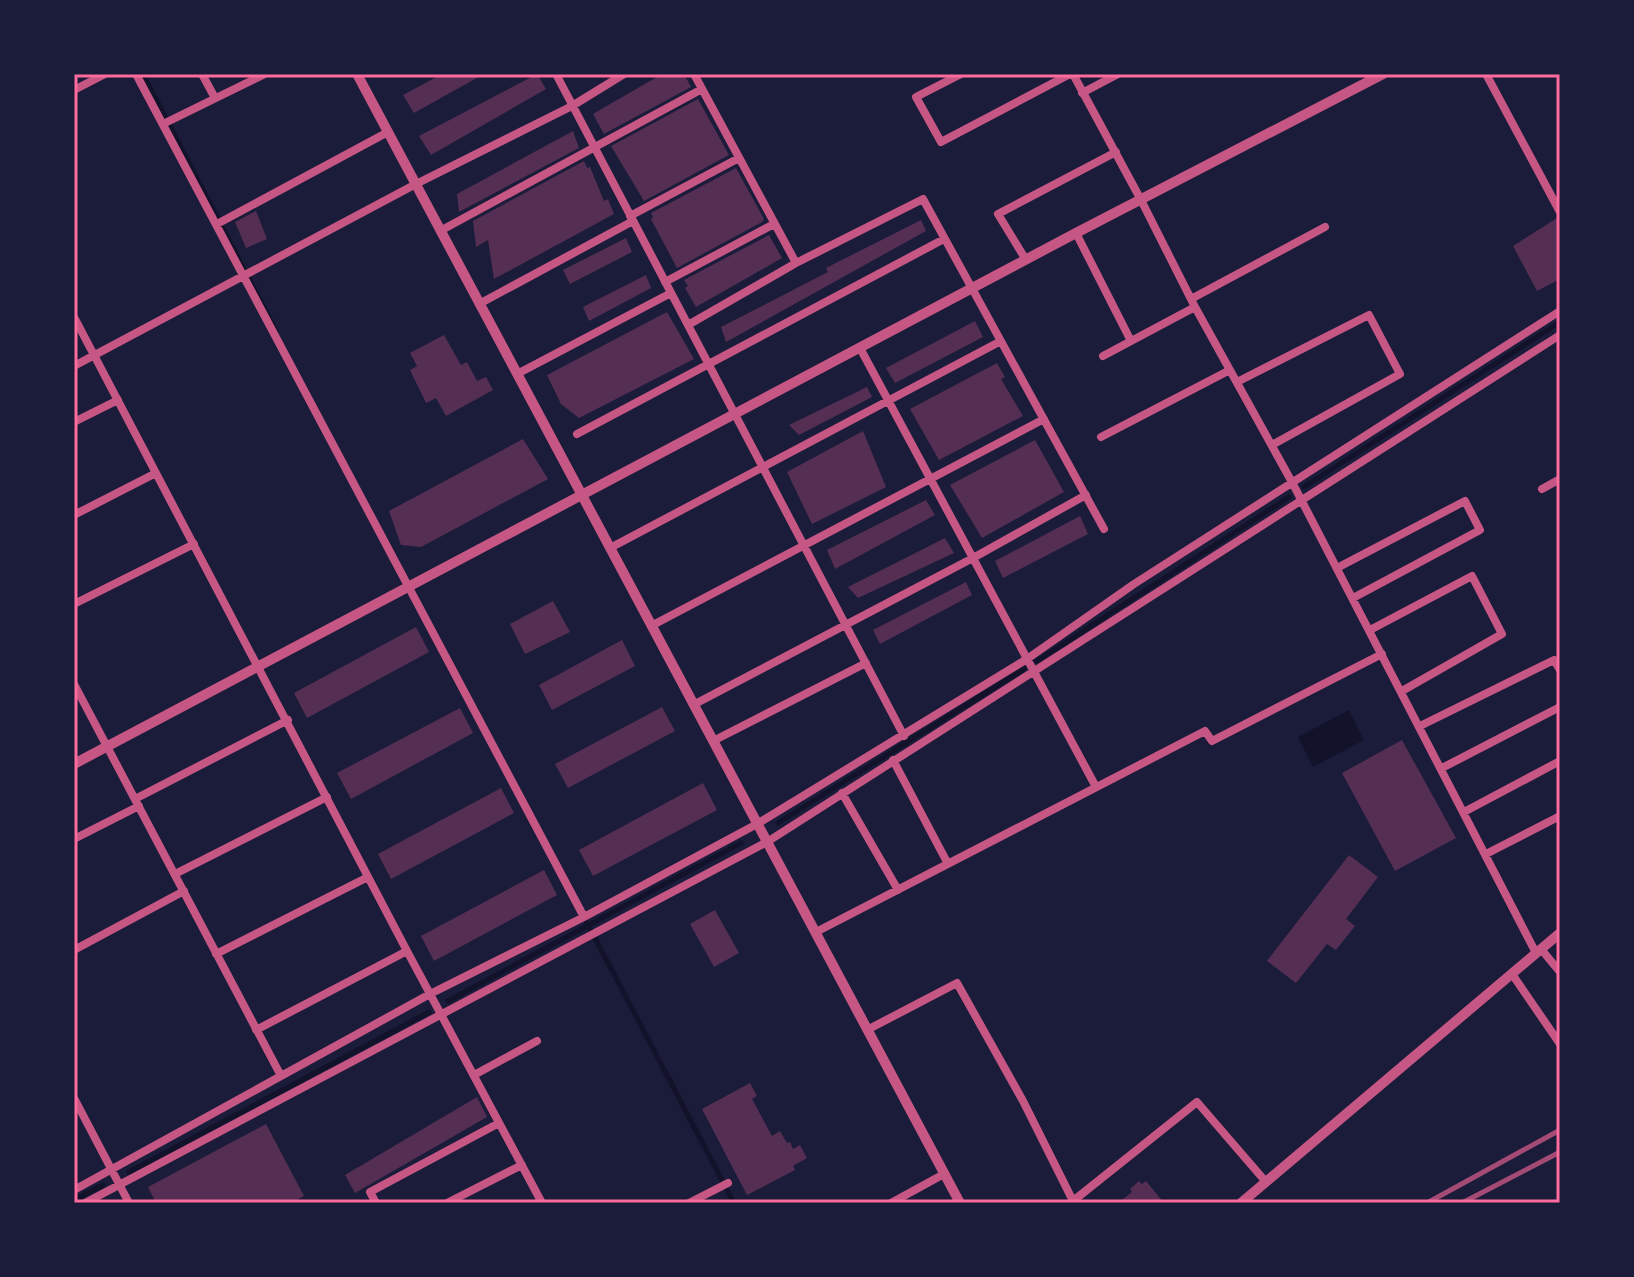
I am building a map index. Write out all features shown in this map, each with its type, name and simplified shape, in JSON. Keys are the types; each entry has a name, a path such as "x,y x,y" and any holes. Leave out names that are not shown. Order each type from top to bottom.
{"street":[{"path":"74,90 105,74"},
{"path":"136,74 584,917"},
{"path":"202,74 215,98"},
{"path":"163,124 265,74"},
{"path":"357,74 960,1203"},
{"path":"556,74 904,736"},
{"path":"74,366 416,184 572,106 624,74"},
{"path":"694,74 796,263"},
{"path":"961,74 916,97 941,142 1072,74 1293,484 1486,854 1539,951 1560,972"},
{"path":"1082,93 1118,74"},
{"path":"74,764 1076,233 1383,74"},
{"path":"1486,74 1556,194 1560,212"},
{"path":"440,231 702,89"},
{"path":"217,224 388,132"},
{"path":"1026,260 998,214 1116,152"},
{"path":"479,304 739,158"},
{"path":"688,325 796,263 923,199 1104,529"},
{"path":"665,282 774,224"},
{"path":"1103,356 1325,227"},
{"path":"1076,233 1131,341"},
{"path":"577,434 944,239"},
{"path":"517,374 671,293"},
{"path":"74,1190 280,1074 757,824 1027,659 1134,584 1560,311"},
{"path":"1237,382 1369,315 1400,374 1272,445"},
{"path":"74,317 542,1203"},
{"path":"85,1203 767,842 1560,335"},
{"path":"610,548 1001,341"},
{"path":"860,348 1096,787"},
{"path":"1101,437 1230,370"},
{"path":"74,422 118,400"},
{"path":"651,626 1044,419"},
{"path":"74,515 156,473"},
{"path":"1542,489 1560,479"},
{"path":"693,705 1086,495"},
{"path":"1337,568 1465,501 1480,530 1353,598"},
{"path":"74,604 194,544"},
{"path":"1370,630 1472,576 1502,634 1402,691"},
{"path":"816,932 1205,731 1212,741 1382,654"},
{"path":"1420,726 1554,660 1560,670"},
{"path":"713,741 866,663"},
{"path":"74,684 280,1074"},
{"path":"1442,768 1560,707"},
{"path":"74,839 288,720"},
{"path":"893,760 948,864"},
{"path":"1464,812 1560,761"},
{"path":"842,793 898,890"},
{"path":"175,874 327,797"},
{"path":"1486,854 1560,816"},
{"path":"216,954 368,877"},
{"path":"74,950 184,891"},
{"path":"1241,1203 1560,933"},
{"path":"256,1030 407,951"},
{"path":"1512,974 1560,1044"},
{"path":"867,1030 957,983 1023,1101 1073,1201 1197,1102 1266,1182"},
{"path":"474,1075 537,1041"},
{"path":"74,1098 129,1203"},
{"path":"376,1203 370,1192 499,1123"},
{"path":"447,1203 522,1165"},
{"path":"891,1203 944,1174"},
{"path":"689,1203 728,1183"}],"shaded area":[{"path":"1349,710 1364,740 1313,767 1298,737"}],"building":[{"path":"442,74 484,74 414,113 403,95"},
{"path":"537,74 546,89 431,155 419,136"},
{"path":"662,74 684,74 691,87 604,134 593,114"},
{"path":"698,99 729,155 644,201 611,146"},
{"path":"573,131 579,148 459,212 457,194"},
{"path":"584,161 614,214 494,279 488,240 476,247 473,221"},
{"path":"736,168 764,219 677,268 651,219 651,213"},
{"path":"256,211 267,239 246,248 235,222"},
{"path":"1560,219 1560,279 1537,291 1513,246"},
{"path":"921,220 926,231 726,342 721,327 828,272 826,268"},
{"path":"769,235 782,258 696,307 684,280"},
{"path":"626,238 632,252 570,284 563,270"},
{"path":"646,275 651,288 589,321 583,307"},
{"path":"667,312 694,359 579,418 561,404 547,375"},
{"path":"975,321 983,337 895,383 886,368"},
{"path":"444,335 461,365 467,362 477,381 486,377 493,390 446,416 436,398 426,403 410,370 417,366 410,353"},
{"path":"997,363 1005,377 1001,379 1023,416 939,460 910,409"},
{"path":"867,387 872,397 799,435 789,425"},
{"path":"863,431 886,487 812,524 787,472"},
{"path":"523,439 548,479 421,547 401,545 389,511"},
{"path":"1035,440 1064,492 982,538 950,485"},
{"path":"926,500 935,515 835,569 827,550"},
{"path":"1080,516 1088,534 1003,578 995,561"},
{"path":"945,538 954,553 858,598 848,587"},
{"path":"966,582 972,595 880,644 873,630"},
{"path":"553,601 570,632 525,654 510,624"},
{"path":"416,627 429,652 307,718 294,693"},
{"path":"622,640 635,666 552,710 539,685"},
{"path":"662,707 675,731 568,788 555,764"},
{"path":"460,708 473,733 351,799 337,773"},
{"path":"1402,740 1456,838 1395,871 1342,773"},
{"path":"703,783 717,810 593,876 579,850"},
{"path":"501,788 514,813 391,879 378,854"},
{"path":"1349,855 1378,877 1346,919 1355,926 1336,950 1327,944 1296,983 1267,961"},
{"path":"544,870 557,895 434,961 421,936"},
{"path":"715,910 739,953 714,967 690,924"},
{"path":"750,1083 757,1096 752,1099 772,1136 780,1131 793,1149 800,1145 807,1158 793,1166 795,1170 747,1195 702,1109"},
{"path":"477,1097 487,1117 355,1193 345,1175"},
{"path":"266,1124 304,1196 291,1203 156,1203 148,1187"},
{"path":"1139,1181 1142,1184 1146,1181 1164,1203 1118,1203 1132,1192 1130,1189"}],"waterway":[{"path":"143,74 276,331"},
{"path":"1304,487 1560,322"},
{"path":"1037,661 1289,497"},
{"path":"778,823 1024,669"},
{"path":"448,1001 741,843"},
{"path":"584,917 734,1203"},
{"path":"129,1172 429,1012"},
{"path":"74,1200 103,1185"}],"railway":[{"path":"1427,1203 1560,1130"},
{"path":"1462,1203 1560,1152"}]}
